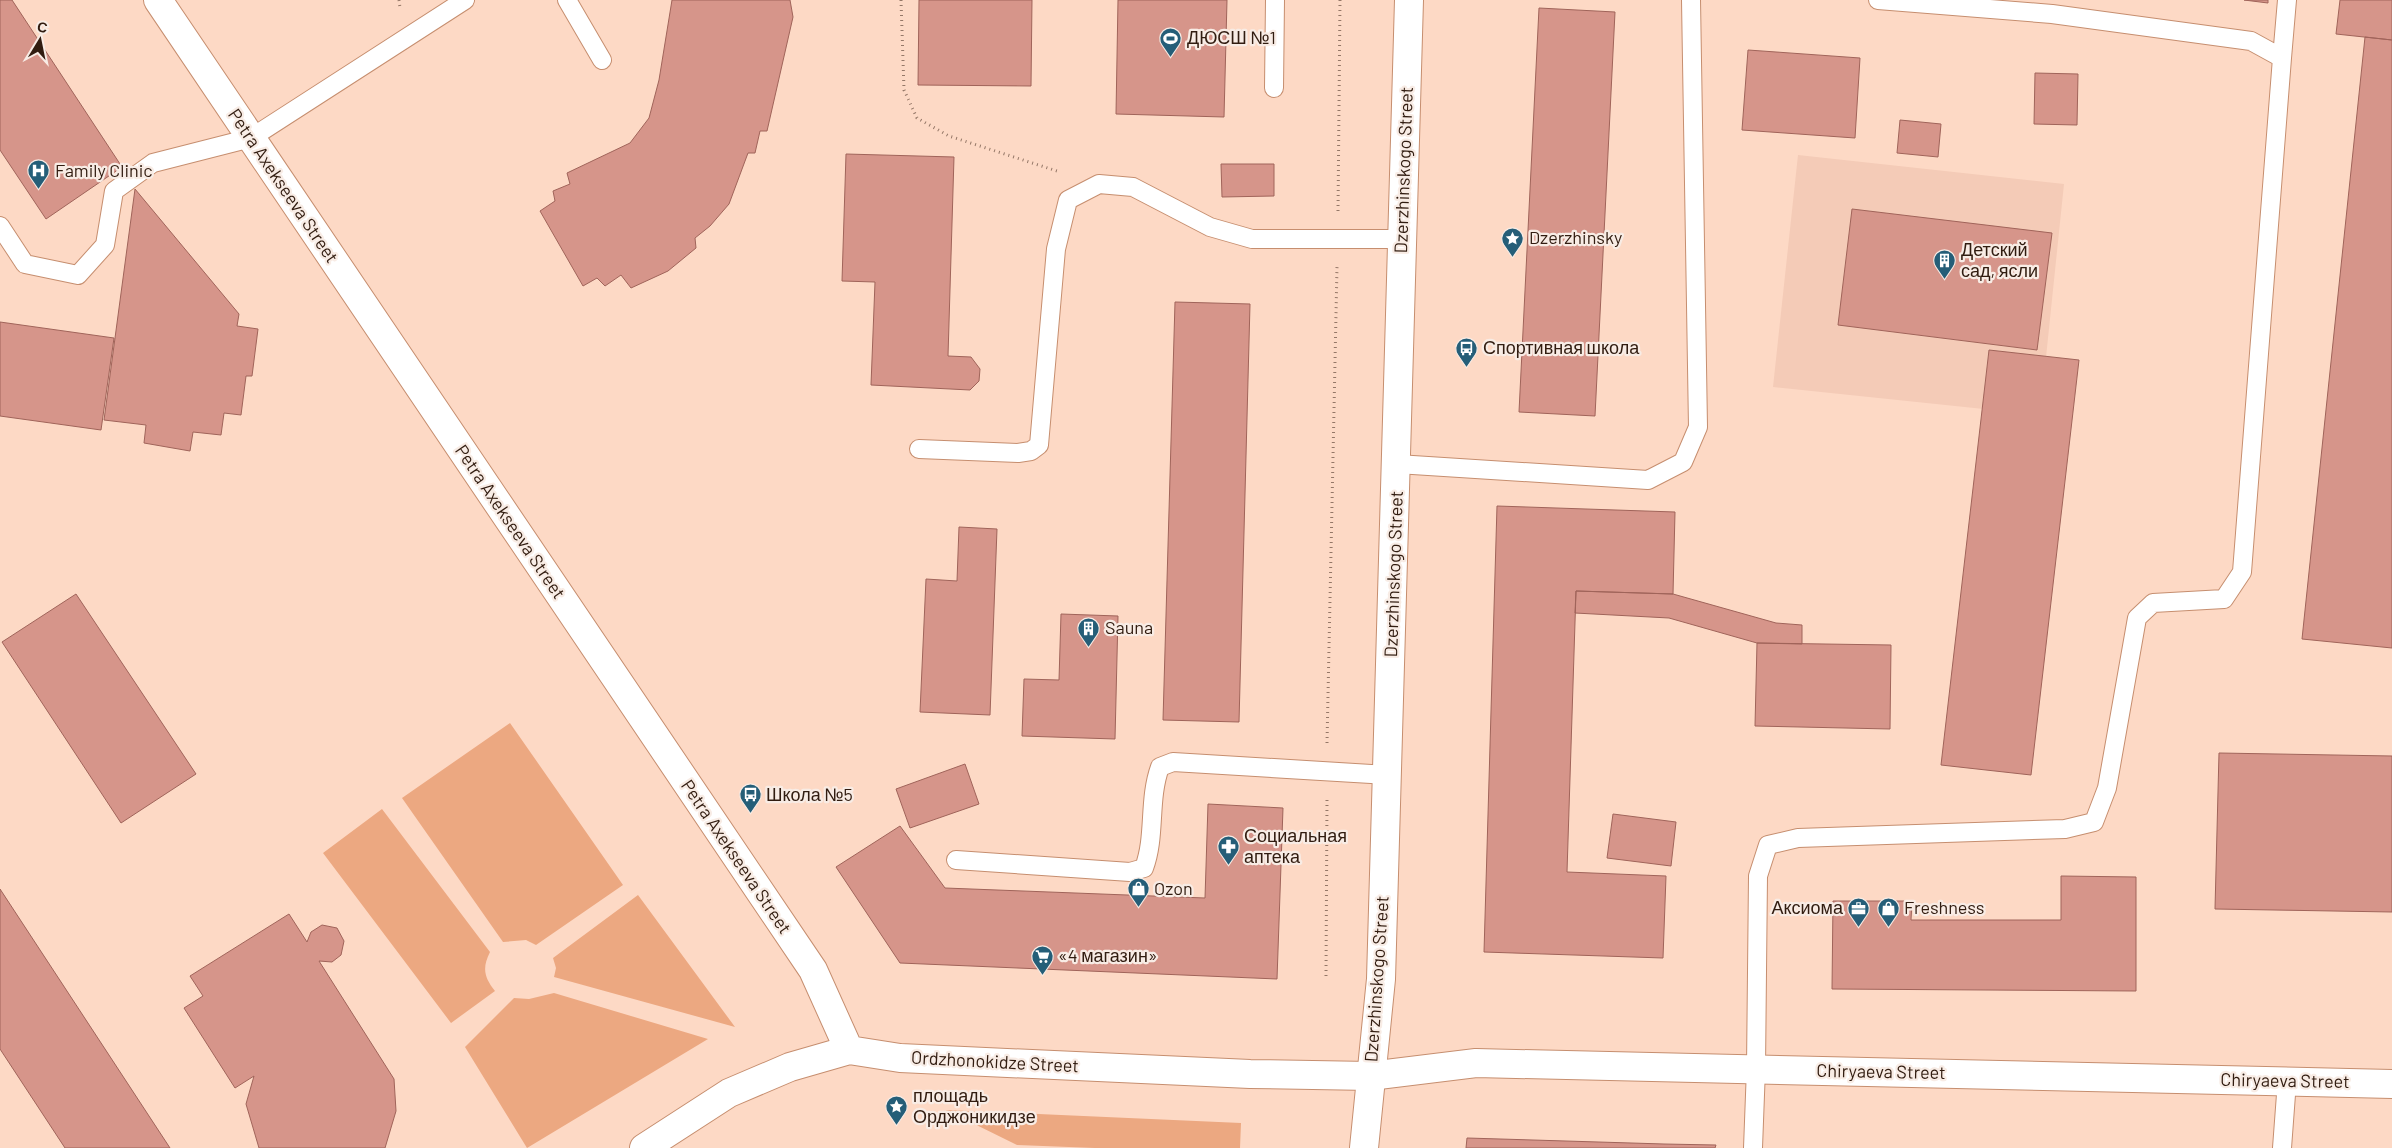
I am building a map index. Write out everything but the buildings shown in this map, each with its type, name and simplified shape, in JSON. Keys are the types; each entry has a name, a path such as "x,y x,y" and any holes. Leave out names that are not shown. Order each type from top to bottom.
{"main road":[{"name":"Petra Axekseeva Street","path":"158,0 812,970 849,1050"},
{"name":"Dzerzhinskogo Street","path":"1364,1148 1381,979 1409,0"},
{"name":"Ordzhonokidze Street","path":"644,1148 729,1093 790,1067 849,1050 910,1059 1250,1074 1370,1076"},
{"name":"Chiryaeva Street","path":"1370,1076 1476,1063 2392,1084"}],"lane":[{"path":"0,226 25,264 78,275 104,245 114,191 153,163 251,138 465,0"},
{"path":"567,0 602,60"},
{"path":"1274,88 1275,0"},
{"path":"1397,464 1648,480 1683,462 1698,427 1691,0"},
{"path":"1878,0 2053,7 2251,41 2282,58"},
{"path":"1754,1148 1758,876 1768,845 1798,838 2065,829 2094,822 2107,788 2137,618 2153,603 2224,599 2242,572 2287,0"},
{"path":"919,449 1018,453 1031,451 1039,445 1056,249 1068,200 1099,184 1132,187 1210,227 1252,239 1401,239"},
{"path":"956,860 1130,872 1144,868 1149,854 1155,781 1160,768 1173,762 1388,775"},
{"path":"2282,1148 2287,1082"}],"path":[{"path":"901,0 904,90 917,118 949,136 1099,184"},
{"path":"1326,976 1327,772 1338,239 1340,0"}],"shaded area":[{"path":"1798,155 2064,184 2040,415 1773,387"},
{"path":"510,723 623,885 536,945 526,940 503,942 402,798"},
{"path":"382,809 490,952 485,972 488,981 495,991 451,1023 323,853"},
{"path":"638,895 735,1027 554,977 556,968 553,958"},
{"path":"554,993 708,1039 527,1148 465,1047 514,998 529,999"},
{"path":"946,1110 1241,1123 1240,1148 1095,1148 1017,1145"}],"place":[{"name":"ДЮСШ №1","path":"1171,57"},
{"name":"Family Clinic","path":"39,190"},
{"name":"Dzerzhinsky","path":"1513,257"},
{"name":"Детский сад, ясли","path":"1945,279"},
{"name":"Спортивная школа","path":"1467,367"},
{"name":"Sauna","path":"1089,647"},
{"name":"Школа №5","path":"750,814"},
{"name":"Социальная аптека","path":"1228,865"},
{"name":"Ozon","path":"1138,908"},
{"name":"Аксиома","path":"1859,927"},
{"name":"Freshness","path":"1888,927"},
{"name":"«4 магазин»","path":"1042,975"},
{"name":"площадь Орджоникидзе","path":"897,1125"}]}
